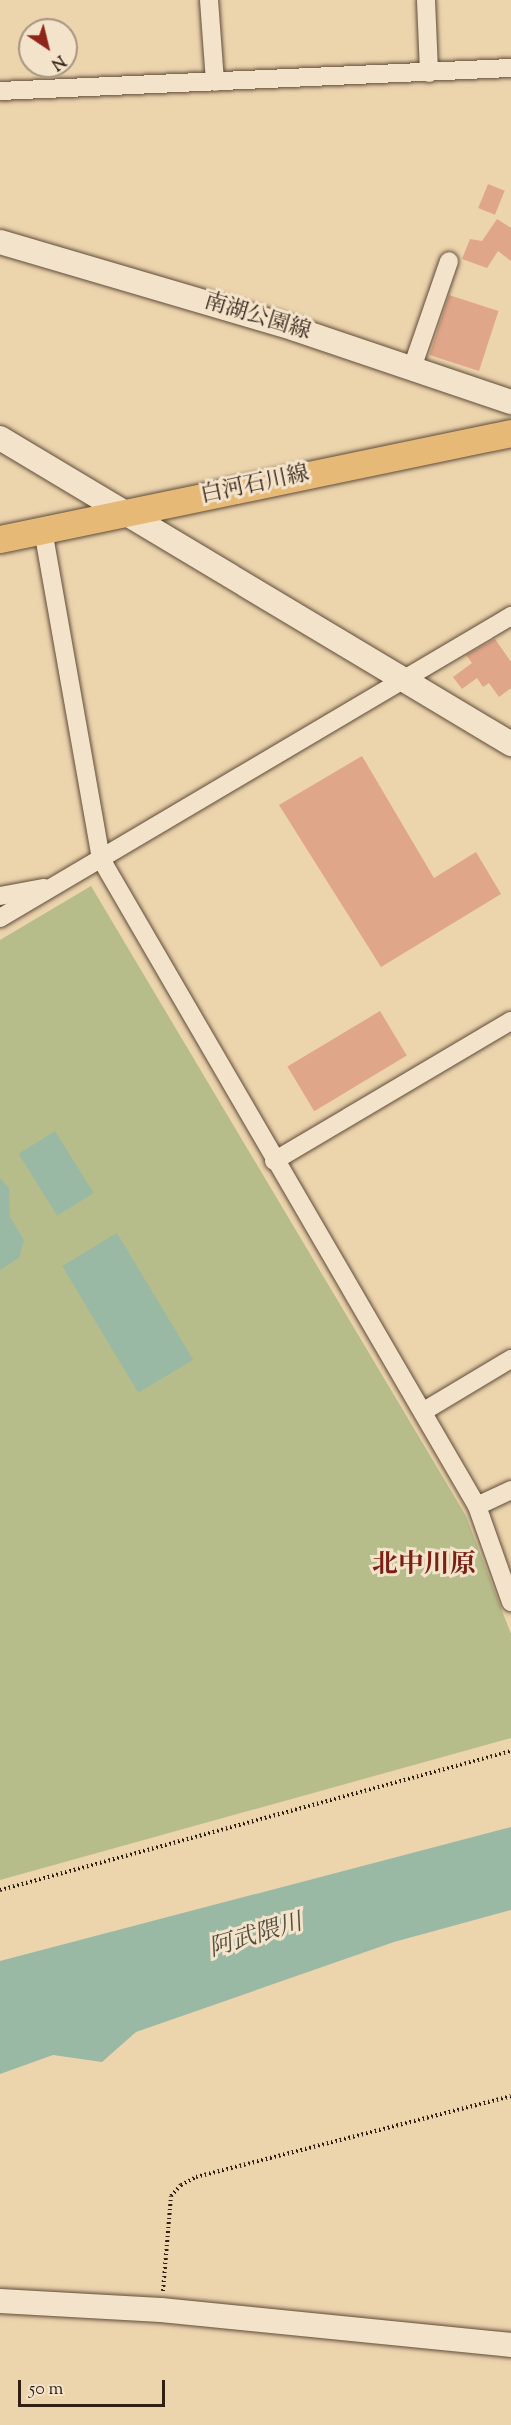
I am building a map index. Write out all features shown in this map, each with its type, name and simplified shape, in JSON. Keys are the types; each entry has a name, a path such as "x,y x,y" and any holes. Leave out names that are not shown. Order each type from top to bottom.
{"main road":[{"name":"白河石川線","path":"0,539 511,433"}],"street":[{"path":"209,0 215,82"},
{"path":"426,0 429,73"},
{"path":"0,91 511,68"},
{"name":"南湖公園線","path":"0,242 412,368 511,402"},
{"path":"412,368 449,261"},
{"path":"0,438 402,681 511,744"},
{"path":"43,530 100,859 274,1161 424,1411 477,1506 511,1602"},
{"path":"0,918 511,616"},
{"path":"0,896 54,886"},
{"path":"274,1161 511,1021"},
{"path":"424,1411 511,1359"},
{"path":"477,1506 511,1490"},
{"path":"0,2301 161,2310 511,2345"}],"path":[{"path":"0,1890 511,1750"},
{"path":"161,2310 171,2196 181,2185 196,2177 511,2096"}],"green space":[{"path":"91,886 466,1516 511,1634 511,1738 0,1880 0,940"}],"water":[{"path":"55,1131 94,1193 57,1216 19,1154"},
{"path":"0,1178 9,1188 10,1217 24,1240 19,1258 0,1270"},
{"path":"117,1233 193,1360 138,1393 62,1266"},
{"name":"阿武隈川","path":"511,1827 511,1910 394,1942 136,2032 102,2062 53,2055 0,2074 0,1961"}],"building":[{"path":"488,184 505,191 495,215 478,208"},
{"path":"497,219 511,228 511,261 498,251 487,268 462,259 470,239 482,241"},
{"path":"449,295 498,311 479,371 430,355"},
{"path":"495,639 511,662 511,688 499,697 489,683 483,687 477,678 462,689 453,677 472,663 466,655"},
{"path":"362,756 434,878 476,852 501,894 381,967 279,805"},
{"path":"380,1011 407,1056 314,1111 287,1067"}],"district":[{"name":"北中川原","path":"424,1566"}]}
